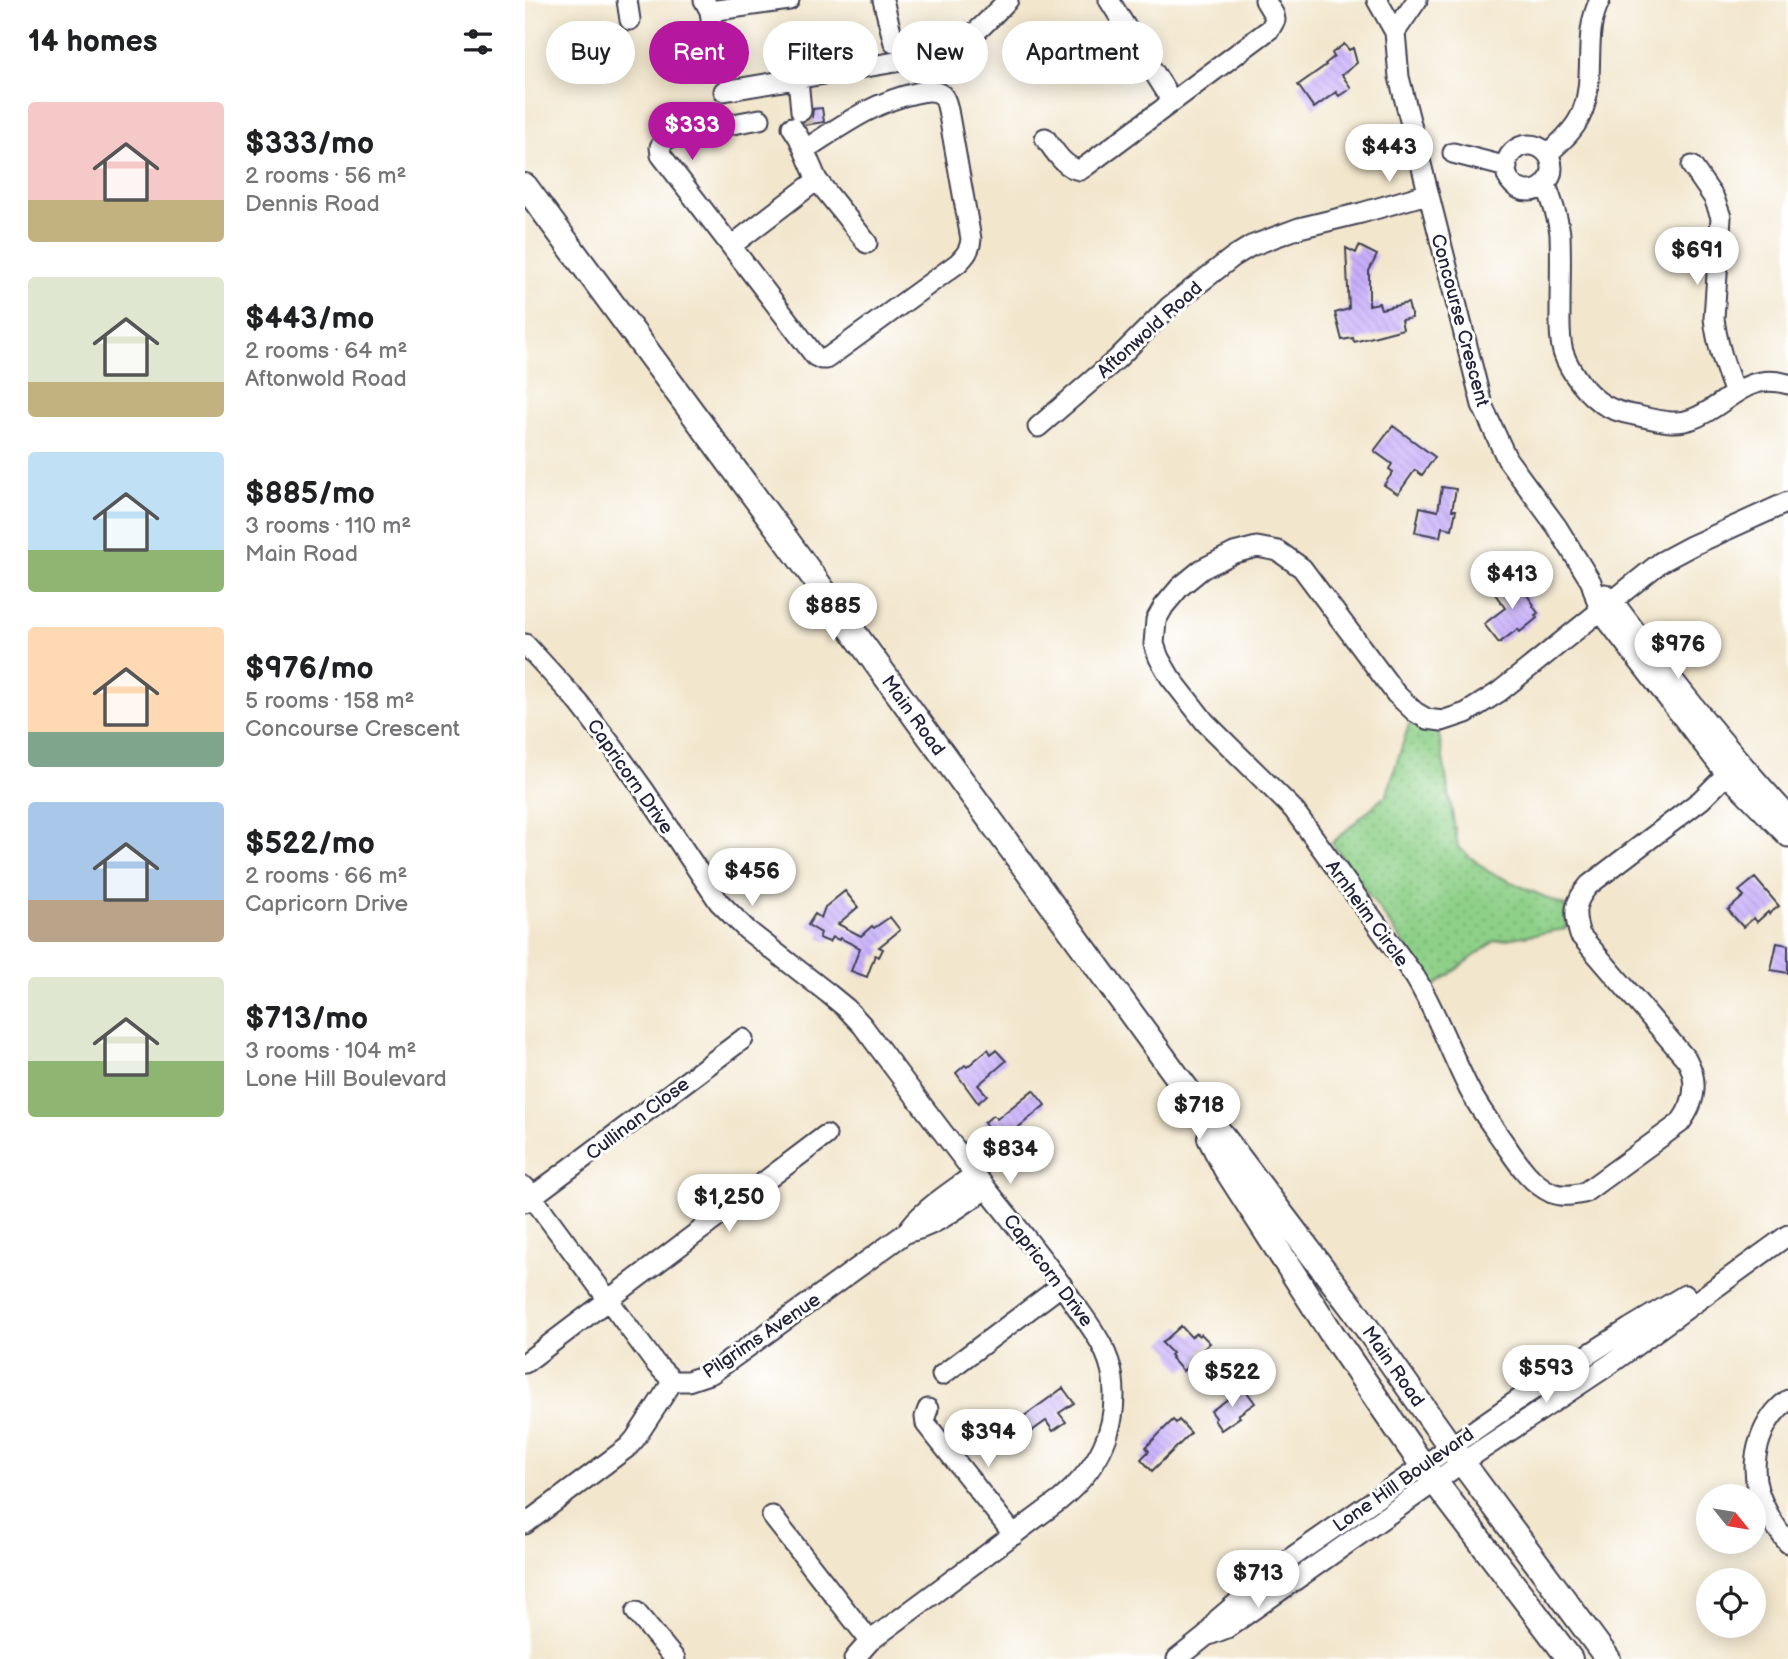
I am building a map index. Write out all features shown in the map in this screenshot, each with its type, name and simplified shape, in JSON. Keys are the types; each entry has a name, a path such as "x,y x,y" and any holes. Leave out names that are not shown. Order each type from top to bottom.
{"main road":[{"name":"Main Road","path":"525,186 1176,1075 1346,1300 1608,1659"},
{"name":"Main Road","path":"1176,1075 1233,1180 1332,1334 1429,1474 1570,1659"}],"street":[{"path":"707,6 789,0"},
{"path":"883,0 892,35"},
{"path":"878,65 950,51 973,36 1008,0"},
{"path":"1109,0 1172,101"},
{"path":"1045,138 1065,163 1080,170 1270,29 1275,20 1265,0"},
{"path":"1377,0 1395,32 1417,0"},
{"path":"1548,154 1576,125 1583,108 1588,90 1593,18 1599,0"},
{"name":"Concourse Crescent","path":"1395,32 1399,77 1482,405 1507,459 1557,527 1607,606 1668,674 1733,768 1788,837"},
{"path":"724,91 767,84"},
{"path":"792,84 798,127 817,180 867,243"},
{"path":"760,119 680,134 665,141 660,147 661,155 815,356 826,359 967,254 971,247 971,233 948,110 941,94 933,91 921,92 881,103 862,112 798,127"},
{"path":"1527,145 1535,146 1548,154 1551,177 1540,188 1524,190 1511,182 1507,167 1513,152 1527,145"},
{"path":"1453,153 1507,167"},
{"path":"1692,166 1714,198 1721,217 1715,326 1723,362 1735,393"},
{"path":"731,246 817,180"},
{"path":"1546,184 1560,233 1560,326 1563,351 1568,364 1588,393 1607,408 1678,423 1709,411 1751,384 1788,384"},
{"name":"Aftonwold Road","path":"1038,427 1117,359 1170,306 1251,246 1299,228 1427,194"},
{"name":"Arnheim Circle","path":"1733,768 1701,800 1589,885 1580,896 1575,911 1580,934 1687,1060 1693,1072 1694,1090 1687,1114 1680,1123 1584,1193 1567,1196 1553,1193 1523,1171 1484,1114 1469,1090 1431,1004 1415,977 1310,832 1286,801 1197,713 1170,677 1154,644 1156,621 1164,606 1180,587 1202,569 1234,553 1257,547 1278,551 1302,568 1396,694 1427,719 1441,721 1466,713 1484,702 1661,562 1691,545 1788,502"},
{"name":"Capricorn Drive","path":"525,644 579,703 613,747 719,902 747,930 846,1008 862,1025 1062,1285 1100,1340 1107,1355 1112,1378 1110,1424 1104,1446 1079,1485 870,1641 854,1659"},
{"name":"Concourse Crescent","path":"1733,768 1788,815"},
{"name":"Cullinan Close","path":"527,1195 743,1039"},
{"path":"525,1363 826,1135"},
{"name":"Pilgrims Avenue","path":"673,1381 688,1381 712,1373 907,1232 928,1226 981,1182"},
{"path":"525,1524 628,1447 673,1381 655,1363 527,1195"},
{"name":"Lone Hill Boulevard","path":"1177,1659 1206,1636 1227,1628 1456,1454 1525,1395 1680,1299 1788,1222"},
{"name":"Lone Hill Boulevard","path":"1456,1454 1609,1365 1788,1235"},
{"path":"942,1375 1062,1285"},
{"path":"1788,1400 1766,1424 1758,1444 1755,1468 1758,1489 1768,1514 1788,1543"},
{"path":"928,1409 926,1424 1014,1535"},
{"path":"772,1516 870,1641"},
{"path":"636,1612 675,1659"}],"green space":[{"path":"1409,724 1438,729 1458,847 1489,872 1565,906 1566,929 1495,941 1434,986 1332,843 1387,794"}],"building":[{"path":"1344,44 1349,50 1353,48 1357,63 1342,75 1351,88 1339,96 1336,92 1314,108 1298,85 1326,65 1334,57 1332,53"},
{"path":"822,108 824,122 805,125 812,117 813,109"},
{"path":"1359,246 1377,255 1369,271 1369,305 1379,303 1381,309 1408,303 1412,318 1401,320 1403,329 1354,342 1353,338 1342,340 1335,313 1349,309 1346,248 1356,253"},
{"path":"1393,426 1435,457 1422,475 1415,470 1398,494 1384,485 1393,472 1389,469 1392,464 1374,451"},
{"path":"1442,487 1456,489 1452,529 1442,527 1440,537 1415,532 1420,507 1438,511"},
{"path":"1517,576 1528,590 1525,592 1538,613 1535,615 1537,618 1520,632 1518,629 1499,643 1484,624 1505,608 1495,594"},
{"path":"1755,878 1779,906 1757,922 1754,918 1743,927 1728,910 1744,896 1739,891"},
{"path":"845,891 858,907 838,924 861,936 872,926 874,928 890,917 900,930 879,947 883,949 879,957 875,955 867,977 851,971 860,948 840,938 839,940 832,937 829,942 819,938 821,933 808,925 815,914 821,918 825,907"},
{"path":"1777,943 1788,945 1788,973 1771,970"},
{"path":"988,1049 991,1054 996,1050 1006,1061 978,1085 987,1095 978,1103 956,1073"},
{"path":"1033,1090 1045,1105 1008,1136 1006,1134 998,1140 984,1123 993,1115 997,1119"},
{"path":"1181,1326 1191,1337 1196,1333 1199,1336 1201,1334 1210,1343 1199,1353 1212,1367 1201,1378 1189,1365 1183,1371 1162,1343"},
{"path":"1063,1388 1074,1403 1059,1413 1066,1422 1053,1431 1046,1421 1029,1433 1020,1419"},
{"path":"1244,1388 1255,1403 1221,1430 1211,1411"},
{"path":"1173,1420 1176,1423 1179,1420 1191,1433 1152,1471 1141,1459 1149,1451 1146,1447"}],"tunnel":[{"path":"801,111 803,125"}]}
